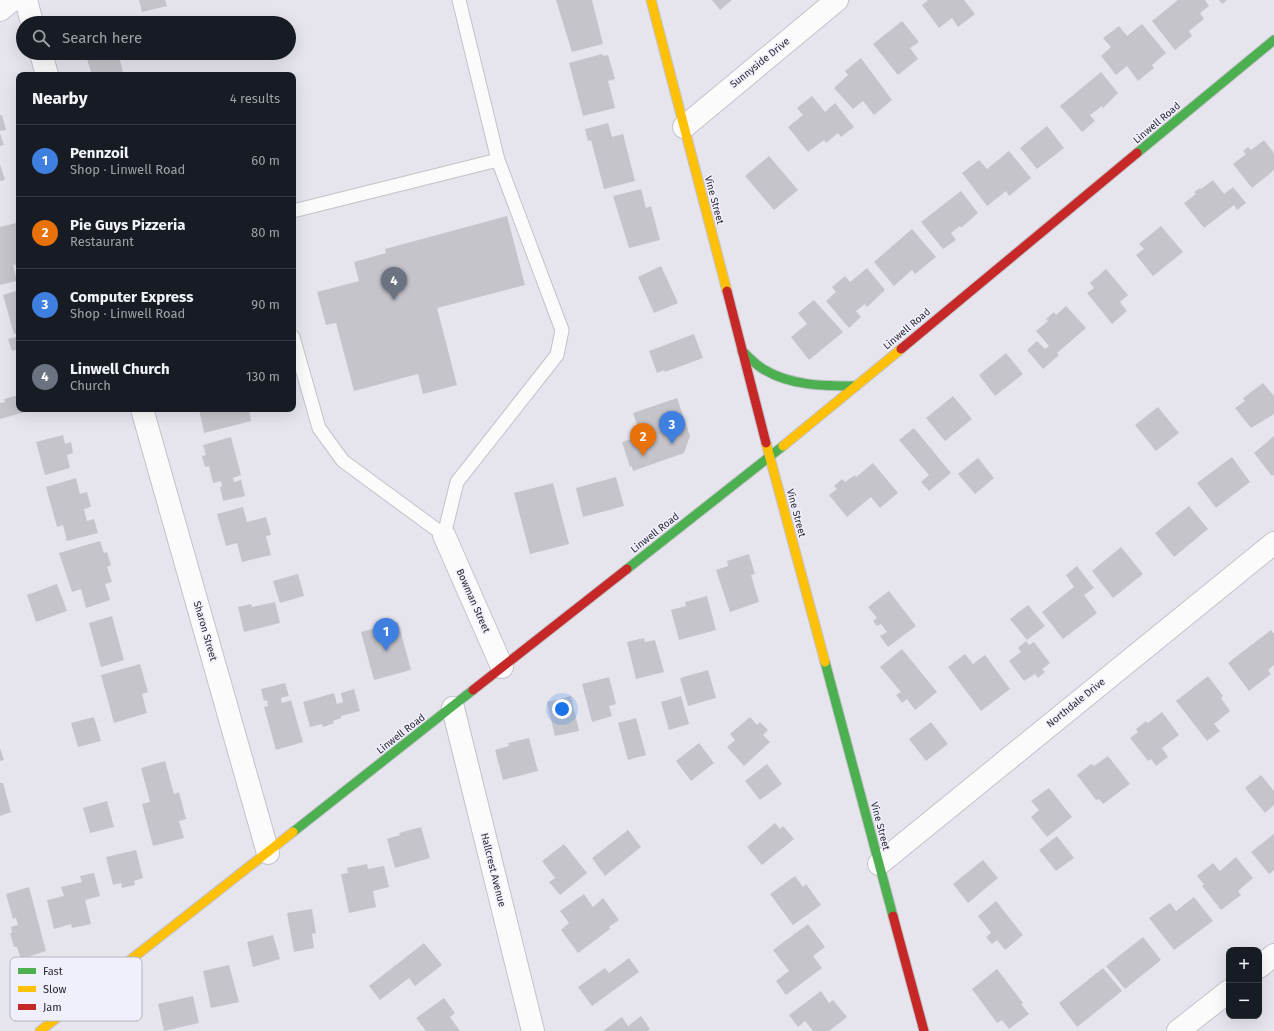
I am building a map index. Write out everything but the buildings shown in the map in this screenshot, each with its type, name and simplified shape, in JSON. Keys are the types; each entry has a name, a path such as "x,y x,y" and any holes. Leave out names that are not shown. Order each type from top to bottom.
{"main road":[{"name":"Vine Street","path":"651,0 770,457 924,1031"},
{"name":"Linwell Road","path":"135,957 770,457 1274,40"},
{"path":"742,351 762,368 778,377 810,385 856,386"},
{"name":"Linwell Road","path":"40,1031 53,1021"}],"street":[{"path":"0,10 12,0"},
{"path":"26,0 30,16"},
{"name":"Sunnyside Drive","path":"684,127 837,0"},
{"path":"43,60 46,72"},
{"name":"Sharon Street","path":"143,412 268,853"},
{"name":"Bowman Street","path":"444,536 502,667"},
{"name":"Northdale Drive","path":"878,864 1274,543"},
{"name":"Hallcrest Avenue","path":"453,708 533,1031"},
{"path":"1262,965 1274,955"},
{"path":"1178,1031 1226,993"}],"lane":[{"path":"296,348 319,428 343,461 444,536 457,482 557,355 562,330 498,160 459,0"},
{"path":"296,210 498,160"}],"traffic: fast":[{"path":"1137,153 1274,40"},
{"path":"742,351 763,369 785,379 808,384 856,386"},
{"path":"627,569 783,446"},
{"path":"825,662 893,916"},
{"path":"293,832 473,690"}],"traffic: slow":[{"path":"651,0 727,291"},
{"path":"783,446 901,349"},
{"path":"766,443 825,662"},
{"path":"134,957 293,832"},
{"path":"40,1031 53,1021"}],"traffic: jam":[{"path":"901,349 1137,153"},
{"path":"727,291 766,443"},
{"path":"473,690 627,569"},
{"path":"893,916 924,1031"}],"place":[{"name":"Linwell Church","path":"394,300"},
{"name":"Computer Express","path":"672,444"},
{"name":"Pie Guys Pizzeria","path":"643,456"},
{"name":"Pennzoil","path":"386,651"}]}
